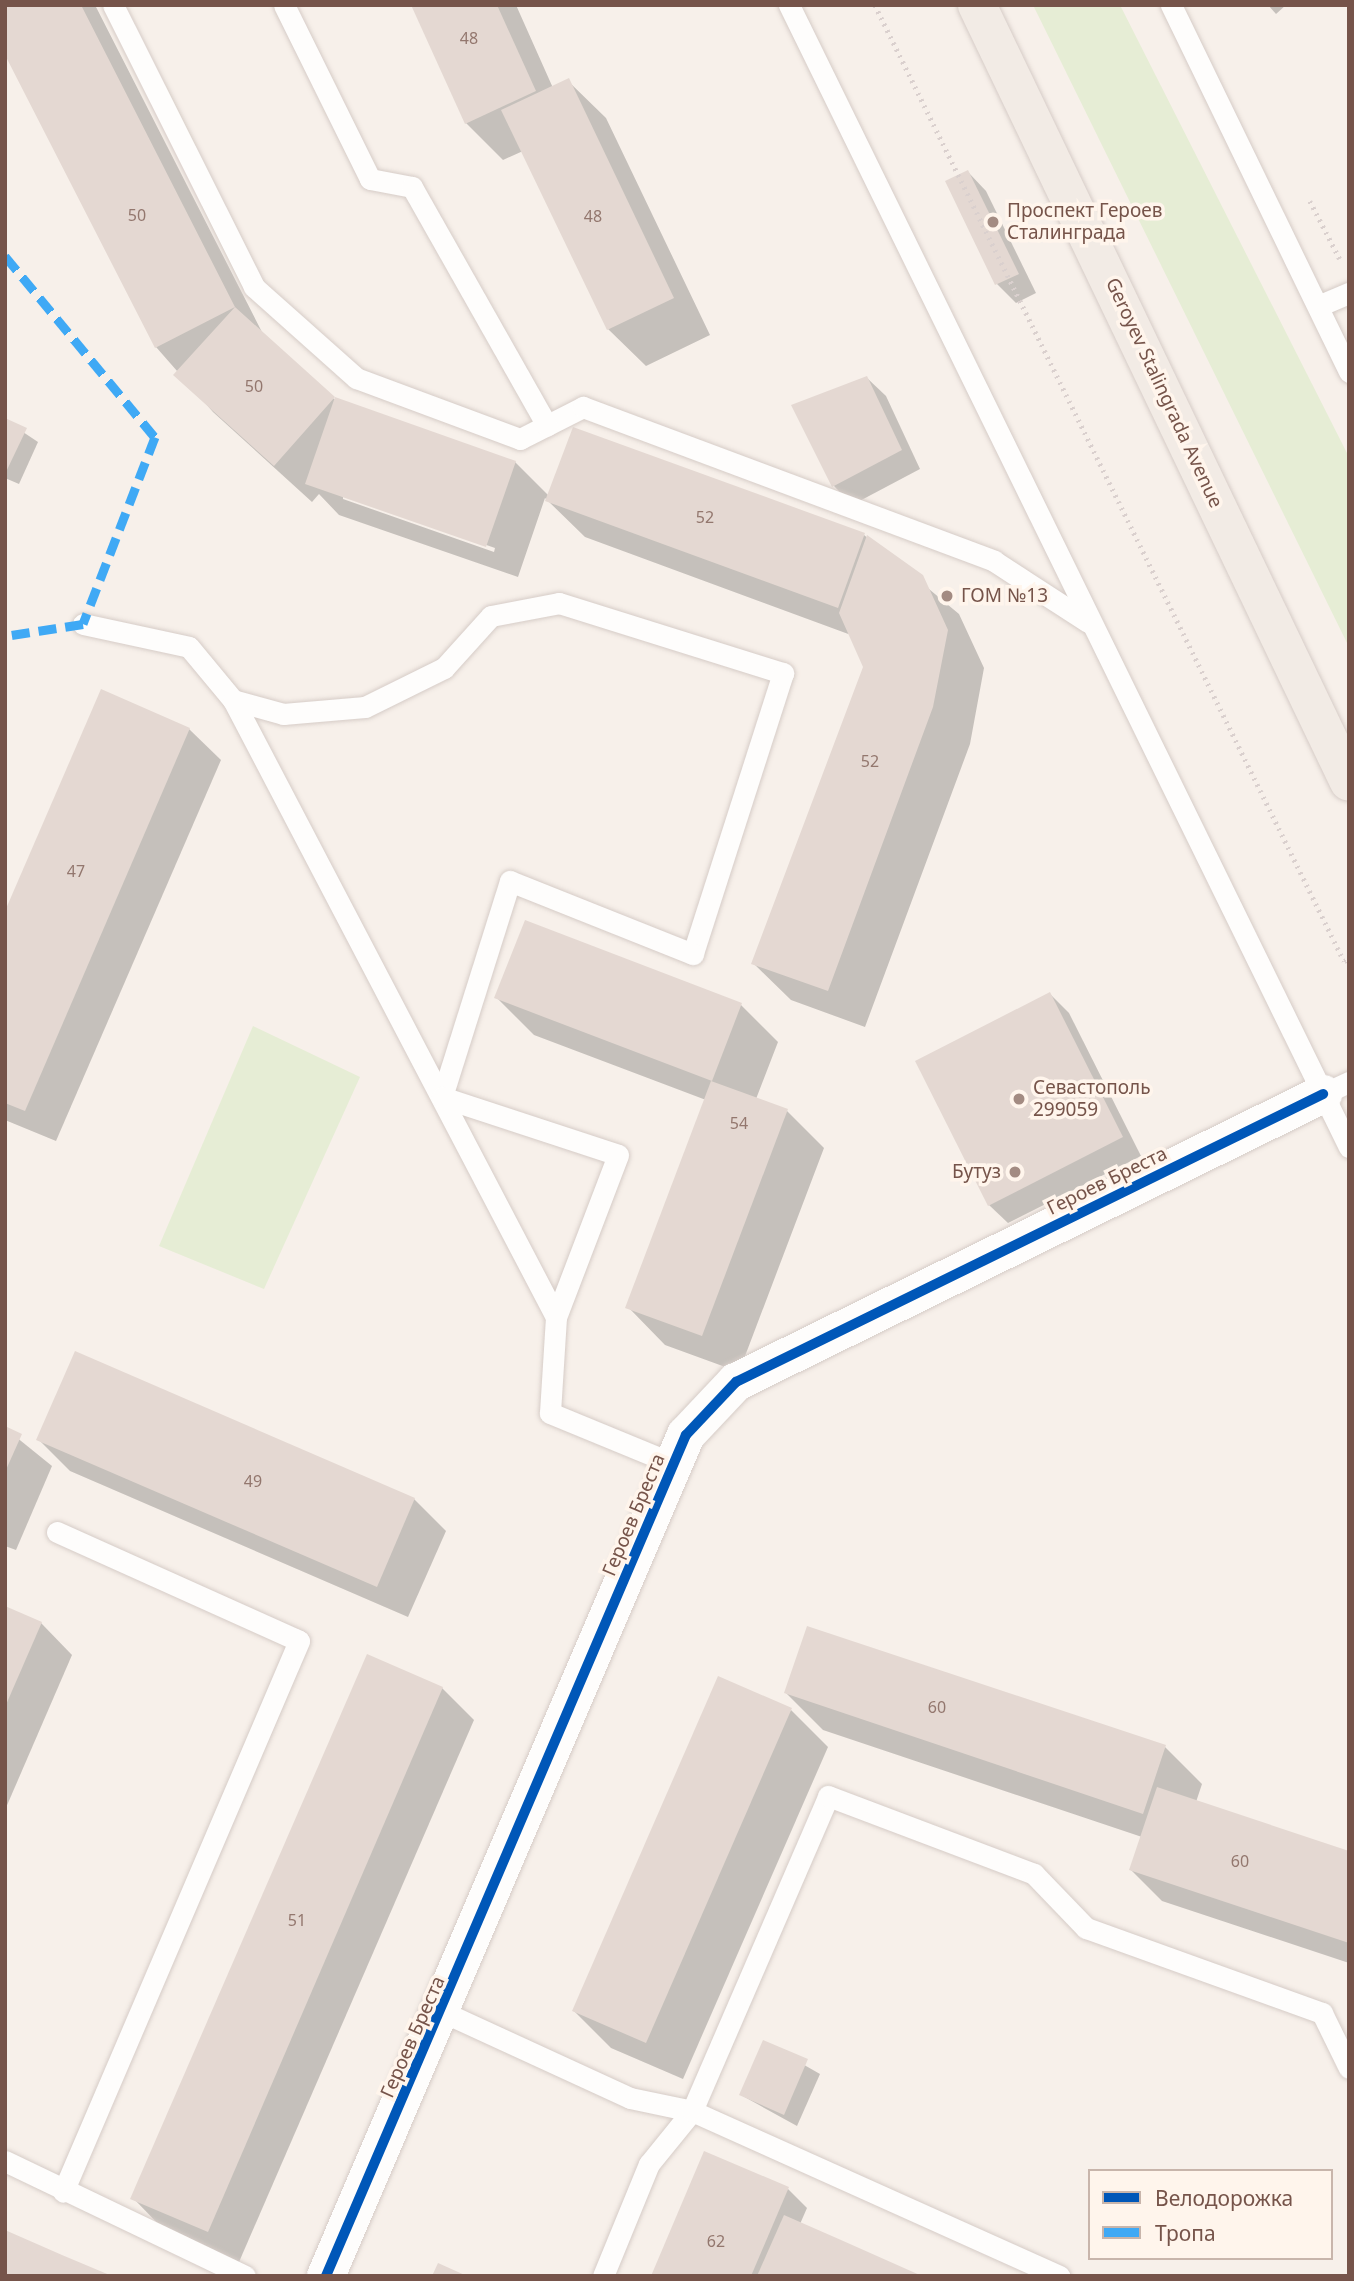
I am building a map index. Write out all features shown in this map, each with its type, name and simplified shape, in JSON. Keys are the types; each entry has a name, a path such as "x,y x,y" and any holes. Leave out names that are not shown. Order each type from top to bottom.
{"main road":[{"name":"Geroyev Stalingrada Avenue","path":"976,5 1349,782"}],"street":[{"name":"Героев Бреста","path":"326,2276 443,2012 686,1436 736,1382 1336,1088"}],"lane":[{"path":"113,5 254,287 356,378 520,439 583,407 994,561 1090,624"},
{"path":"284,5 370,178 412,187 547,426"},
{"path":"789,5 1090,624 1336,1088 1349,1147"},
{"path":"1171,5 1349,372"},
{"path":"1318,306 1349,293"},
{"path":"233,700 283,714 365,707 444,668 491,615 559,603 783,673 692,954 510,881 442,1097"},
{"path":"83,624 189,647 233,700 556,1317"},
{"path":"442,1097 618,1155 556,1317 550,1413 674,1464"},
{"path":"57,1532 299,1641 63,2192"},
{"path":"603,2276 649,2164 692,2111 828,1796 1034,1874 1086,1928 1322,2012 1349,2068"},
{"path":"443,2012 630,2098 692,2111 1060,2276"},
{"path":"5,2161 63,2192 245,2276"}],"path":[{"path":"875,5 1344,961 1349,959"}],"green space":[{"path":"1033,5 1120,5 1349,457 1349,647"},
{"path":"253,1026 360,1077 264,1289 159,1246"}],"building":[{"path":"5,5 81,5 235,307 155,348 5,55"},
{"path":"411,5 497,5 536,91 465,124"},
{"path":"569,78 674,298 607,330 501,110"},
{"path":"968,170 1019,274 995,285 945,181"},
{"path":"235,307 335,397 274,466 173,375"},
{"path":"867,376 902,450 832,487 791,405"},
{"path":"335,397 516,461 486,547 305,484"},
{"path":"5,418 27,428 5,474"},
{"path":"573,427 865,533 838,608 545,501"},
{"path":"867,535 923,575 948,630 933,707 828,991 751,964 863,667 839,613"},
{"path":"101,689 190,728 25,1111 5,1103 5,911"},
{"path":"525,920 742,1003 712,1081 494,998"},
{"name":"Севастополь 299059","path":"1050,992 1123,1137 988,1206 915,1061"},
{"path":"711,1081 788,1109 702,1336 625,1308"},
{"path":"75,1351 415,1498 377,1587 36,1440"},
{"path":"5,1426 22,1434 5,1472"},
{"path":"5,1606 42,1622 5,1707"},
{"path":"807,1626 1166,1745 1143,1814 784,1693"},
{"path":"367,1654 443,1687 208,2232 130,2199"},
{"path":"718,1676 792,1708 646,2043 572,2011"},
{"path":"1157,1787 1349,1851 1349,1943 1129,1870"},
{"path":"763,2040 808,2059 784,2115 739,2095"},
{"path":"704,2151 789,2187 751,2276 651,2276"},
{"path":"784,2215 841,2240 922,2276 757,2276"},
{"path":"5,2230 62,2255 112,2276 5,2276"},
{"path":"438,2263 467,2276 432,2276"}],"marked path":[{"path":"5,256 155,437 83,624 5,636"}],"cycle path":[{"path":"326,2276 686,1435 736,1382 1323,1094"}],"place":[{"name":"Проспект Героев Сталинграда","path":"993,222"},
{"name":"ГОМ №13","path":"947,596"},
{"name":"Севастополь 299059","path":"1019,1099"},
{"name":"Бутуз","path":"1015,1172"}]}
